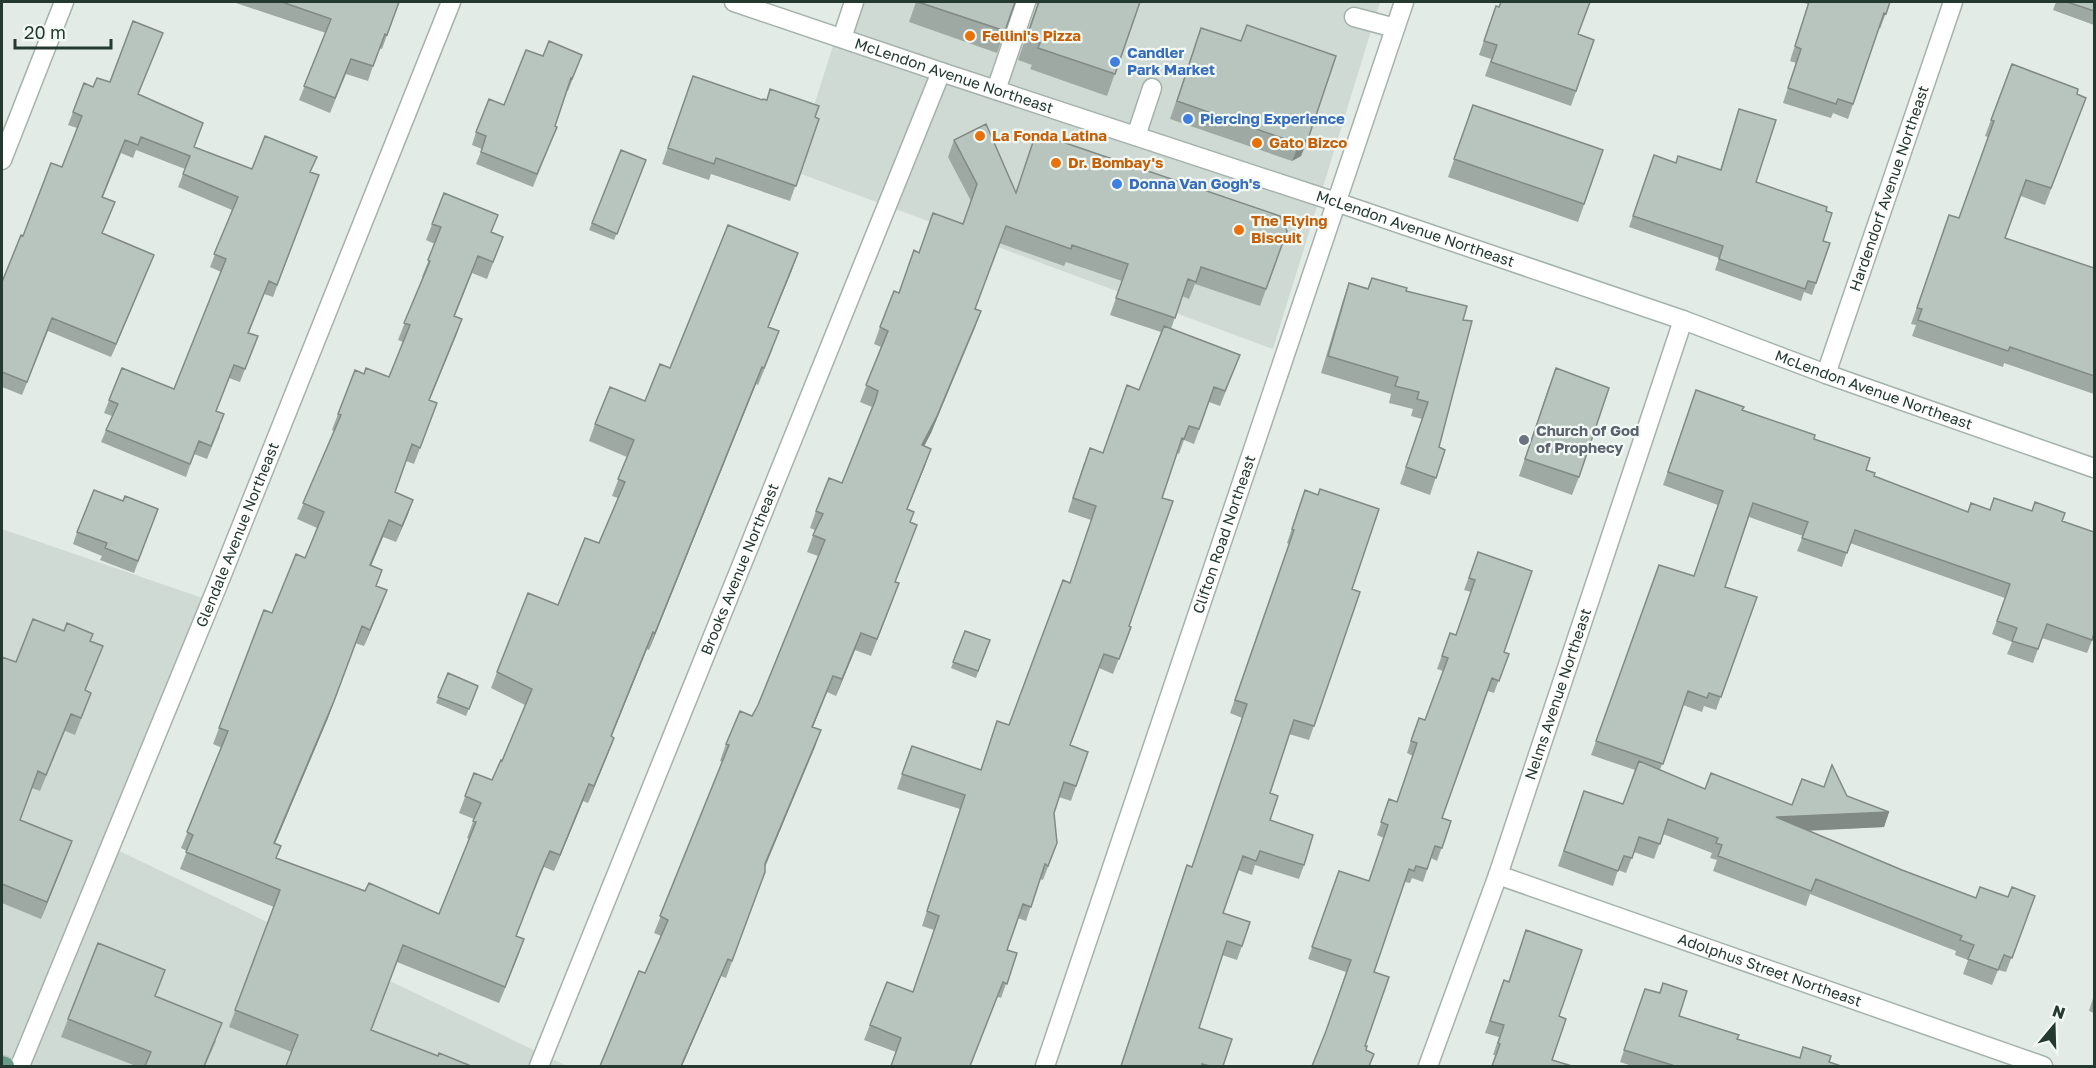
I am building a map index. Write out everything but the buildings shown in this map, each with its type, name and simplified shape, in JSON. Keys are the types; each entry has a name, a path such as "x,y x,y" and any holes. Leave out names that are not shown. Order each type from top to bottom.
{"street":[{"path":"2,160 64,2"},
{"name":"Glendale Avenue Northeast","path":"20,1066 217,587 451,2"},
{"name":"McLendon Avenue Northeast","path":"734,2 1683,320 1826,374 2094,468"},
{"path":"842,38 854,2"},
{"path":"996,90 1026,2"},
{"name":"Clifton Road Northeast","path":"1045,1066 1404,2"},
{"name":"Hardendorf Avenue Northeast","path":"1826,374 1953,2"},
{"path":"1354,17 1395,28"},
{"name":"Brooks Avenue Northeast","path":"539,1066 941,72"},
{"path":"1136,136 1152,88"},
{"name":"Nelms Avenue Northeast","path":"1428,1066 1498,875 1683,320"},
{"name":"Adolphus Street Northeast","path":"1498,875 2043,1066"}],"shaded area":[{"path":"847,2 1380,2 1273,349 793,171"},
{"path":"2,529 217,603 109,846 567,1066 2,1066"}],"place":[{"name":"Fellini's Pizza","path":"970,36"},
{"name":"Candler Park Market","path":"1115,62"},
{"name":"Piercing Experience","path":"1188,119"},
{"name":"La Fonda Latina","path":"980,136"},
{"name":"Gato Bizco","path":"1257,143"},
{"name":"Dr. Bombay's","path":"1056,163"},
{"name":"Donna Van Gogh's","path":"1117,184"},
{"name":"The Flying Biscuit","path":"1239,230"},
{"name":"Church of God of Prophecy","path":"1524,440"}]}
